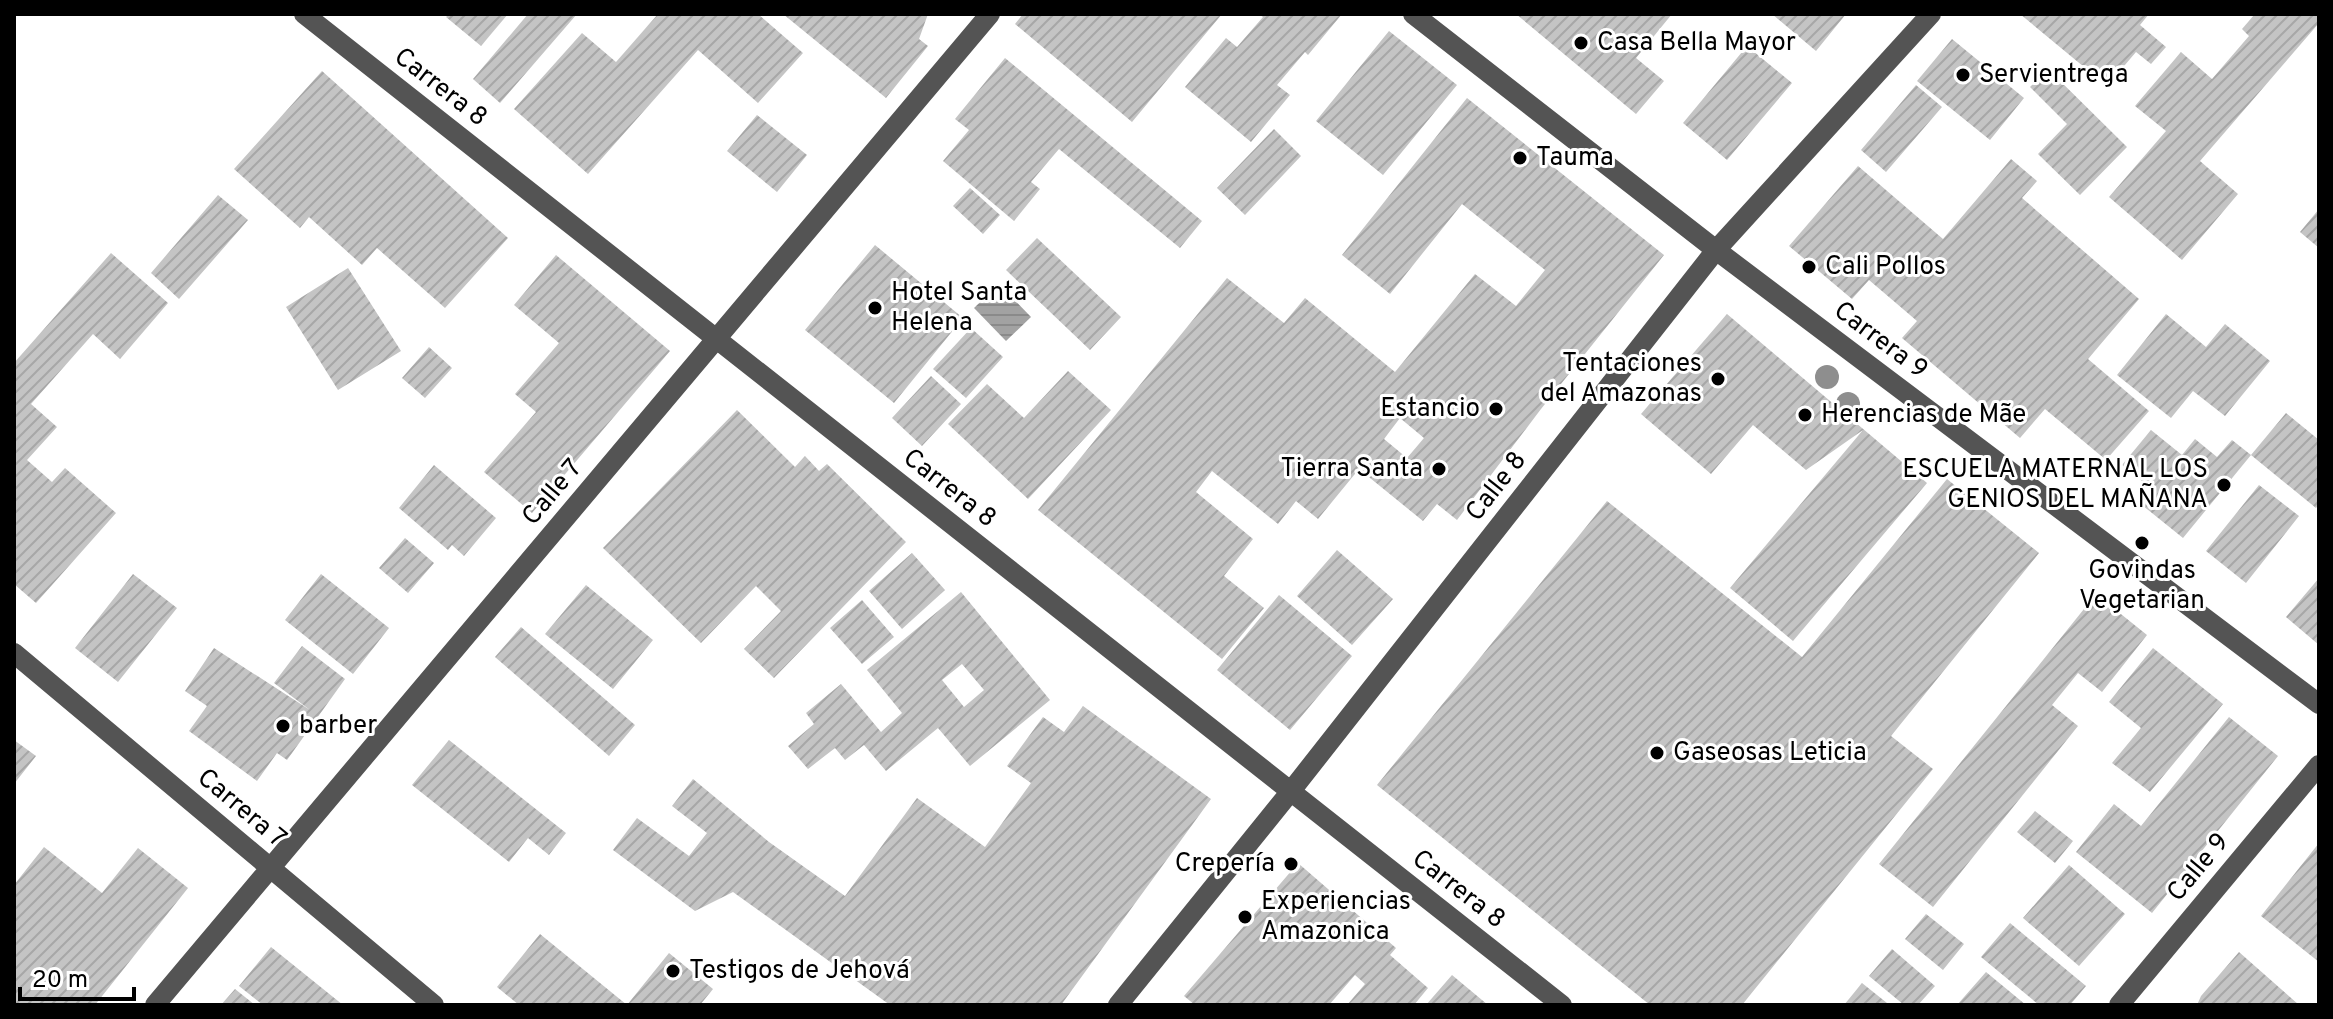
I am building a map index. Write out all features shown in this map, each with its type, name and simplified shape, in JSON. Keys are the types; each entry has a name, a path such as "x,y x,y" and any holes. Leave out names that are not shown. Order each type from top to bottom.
{"street":[{"name":"Carrera 8","path":"304,14 1562,1005"},
{"name":"Calle 7","path":"155,1005 990,14"},
{"name":"Carrera 9","path":"1413,14 1712,246 2319,704"},
{"path":"1712,246 1915,14"},
{"name":"Calle 8","path":"1118,1005 1291,791 1712,246 1931,14"},
{"name":"Carrera 7","path":"14,653 434,1005"},
{"name":"Calle 9","path":"2119,1005 2319,765"}],"shaded area":[{"path":"999,284 1031,317 1006,341 974,308"}],"building":[{"path":"449,14 508,14 481,46 446,17"},
{"path":"528,14 577,14 500,103 473,79"},
{"path":"658,14 758,14 803,53 758,103 698,50 588,174 514,109 582,33 616,62"},
{"path":"783,14 928,14 919,39 928,46 886,98"},
{"path":"1023,14 1222,14 1132,122 1015,24"},
{"path":"1259,14 1342,14 1308,55 1305,52 1277,85 1290,95 1251,142 1185,87 1226,38 1237,47 1263,17"},
{"path":"1516,14 1672,14 1636,58 1664,81 1636,114"},
{"path":"1772,14 1846,14 1816,51"},
{"path":"2020,14 2149,14 2140,25 2166,47 2151,64 2136,52 2107,86"},
{"path":"2255,14 2319,14 2319,23 2200,161 2238,194 2182,260 2109,197 2166,131 2135,106 2181,52 2212,79 2249,36 2242,29"},
{"path":"1389,31 1457,85 1383,175 1316,121"},
{"path":"1952,39 2024,98 1990,140 1917,81"},
{"path":"1747,46 1792,83 1727,160 1683,123"},
{"path":"1005,58 1202,221 1180,248 1059,149 1031,182 1040,189 1014,221 943,161 969,130 955,119"},
{"path":"2048,69 2127,147 2080,195 2038,154 2067,124 2030,87"},
{"path":"322,71 508,238 445,308 377,248 362,265 309,217 300,228 234,169"},
{"path":"1916,85 1942,107 1886,172 1861,150"},
{"path":"1467,98 1664,255 1457,520 1437,504 1423,521 1359,469 1318,519 1296,501 1278,524 1212,471 1196,492 1253,539 1224,576 1264,608 1222,659 1038,510 1227,278 1284,323 1305,298 1395,372 1475,274 1516,306 1545,270 1462,204 1390,294 1342,255","holes":["1400,418 1424,438 1407,458 1384,439"]},
{"path":"757,115 807,155 777,192 727,151"},
{"path":"1274,129 1301,156 1245,215 1217,188"},
{"path":"2011,159 2037,181 2022,198 2139,299 2088,359 2149,411 2106,460 2045,409 2020,438 1902,338 1917,321 1869,280 1852,299 1789,246 1858,166 1943,239"},
{"path":"970,188 1000,215 983,234 953,206"},
{"path":"218,195 248,220 179,299 151,273"},
{"path":"2319,209 2319,248 2300,232"},
{"path":"1037,238 1121,317 1090,350 1006,270"},
{"path":"875,245 963,318 894,403 805,330"},
{"path":"111,253 168,303 120,359 93,334 31,404 57,427 27,460 52,482 65,468 116,513 36,603 14,584 14,363"},
{"path":"556,255 670,351 532,513 484,472 536,412 515,394 559,343 514,305"},
{"path":"348,268 401,351 338,390 286,307"},
{"path":"1727,314 1927,483 1793,641 1730,588 1863,430 1806,470 1753,425 1711,474 1641,414"},
{"path":"2166,314 2206,347 2225,324 2270,361 2225,416 2193,391 2171,418 2117,375"},
{"path":"971,328 1003,357 966,398 933,369"},
{"path":"429,347 452,368 425,398 402,378"},
{"path":"1068,371 1111,410 1028,499 948,424 987,384 1024,418"},
{"path":"931,376 961,404 922,446 892,418"},
{"path":"737,410 795,467 805,456 819,471 827,464 906,542 774,678 744,649 781,611 756,586 701,643 603,548"},
{"path":"2286,413 2319,440 2319,504 2316,508 2251,455"},
{"path":"2151,430 2182,455 2195,439 2217,457 2232,440 2251,455 2183,538 2142,505 2153,490 2122,465"},
{"path":"434,465 496,518 464,556 452,545 448,550 399,508"},
{"name":"Gaseosas Leticia","path":"1947,479 2039,553 1891,736 1933,769 1742,1005 1650,1005 1377,785 1607,501 1802,657"},
{"path":"2259,485 2299,516 2246,583 2206,551"},
{"path":"405,538 434,563 408,593 379,568"},
{"path":"1337,550 1393,599 1352,645 1297,596"},
{"path":"912,553 945,590 902,629 869,591"},
{"path":"133,574 177,608 118,682 75,648"},
{"path":"321,574 389,628 353,674 285,620"},
{"path":"2319,578 2319,645 2286,617"},
{"path":"586,585 653,640 613,689 545,634"},
{"path":"961,592 1050,700 970,766 938,728 886,771 864,745 845,760 835,748 808,769 788,746 814,724 806,713 841,684 881,732 902,713 867,670","holes":["962,664 984,690 964,707 942,680"]},
{"path":"2096,594 2147,635 2102,692 2078,673 2052,705 2078,726 1933,907 1879,864"},
{"path":"1279,595 1352,656 1290,730 1217,670"},
{"path":"862,600 894,637 862,664 830,628"},
{"path":"521,627 635,725 609,756 495,657"},
{"path":"302,646 345,679 287,760 277,753 257,781 189,731 207,706 185,691 214,648 310,710 274,683"},
{"path":"2153,648 2223,704 2150,792 2112,763 2141,728 2109,702"},
{"path":"1083,706 1211,799 1061,1005 890,1005 733,892 695,911 613,850 637,818 689,856 707,833 672,806 693,779 769,842 845,896 917,798 985,847 1031,783 1007,766 1043,717 1064,732"},
{"path":"2229,717 2278,756 2152,913 2076,852 2114,804 2141,826"},
{"path":"14,740 36,756 14,784"},
{"path":"449,740 566,833 549,855 528,838 509,862 412,785"},
{"path":"2035,811 2073,841 2055,863 2017,832"},
{"path":"2319,843 2319,962 2261,916"},
{"path":"44,847 102,893 138,848 188,888 95,1005 14,1005 14,885"},
{"path":"1298,863 1396,948 1390,955 1428,988 1414,1005 1347,1005 1365,984 1355,975 1329,1005 1195,1005 1184,996"},
{"path":"2069,865 2125,914 2079,966 2023,918"},
{"path":"1926,914 1964,944 1943,970 1905,939"},
{"path":"2010,923 2086,986 2070,1005 2039,1005 1981,957"},
{"path":"540,934 627,1005 519,1005 497,987"},
{"path":"271,947 343,1005 263,1005 239,986"},
{"path":"1892,949 1935,986 1918,1005 1904,1005 1869,976"},
{"path":"2239,952 2299,1005 2197,1005 2201,996"},
{"name":"Testigos de Jehová","path":"669,953 713,989 700,1005 627,1005"},
{"path":"1986,972 2026,1005 1957,1005"},
{"path":"1452,975 1488,1005 1426,1005"},
{"path":"1862,983 1887,1003 1886,1005 1844,1005"},
{"path":"235,989 255,1005 221,1005"}],"place":[{"name":"Casa Bella Mayor","path":"1581,43"},
{"name":"Servientrega","path":"1963,75"},
{"name":"Tauma","path":"1520,158"},
{"name":"Cali Pollos","path":"1809,267"},
{"name":"Hotel Santa Helena","path":"875,308"},
{"name":"Tentaciones del Amazonas","path":"1718,379"},
{"name":"Estancio","path":"1496,409"},
{"name":"Herencias de Mãe","path":"1805,415"},
{"name":"Tierra Santa","path":"1439,469"},
{"name":"ESCUELA MATERNAL LOS GENIOS DEL MAÑANA","path":"2224,485"},
{"name":"Govindas Vegetarian","path":"2142,543"},
{"name":"barber","path":"283,726"},
{"name":"Gaseosas Leticia","path":"1657,753"},
{"name":"Crepería","path":"1291,864"},
{"name":"Experiencias Amazonica","path":"1245,917"},
{"name":"Testigos de Jehová","path":"673,971"}]}
